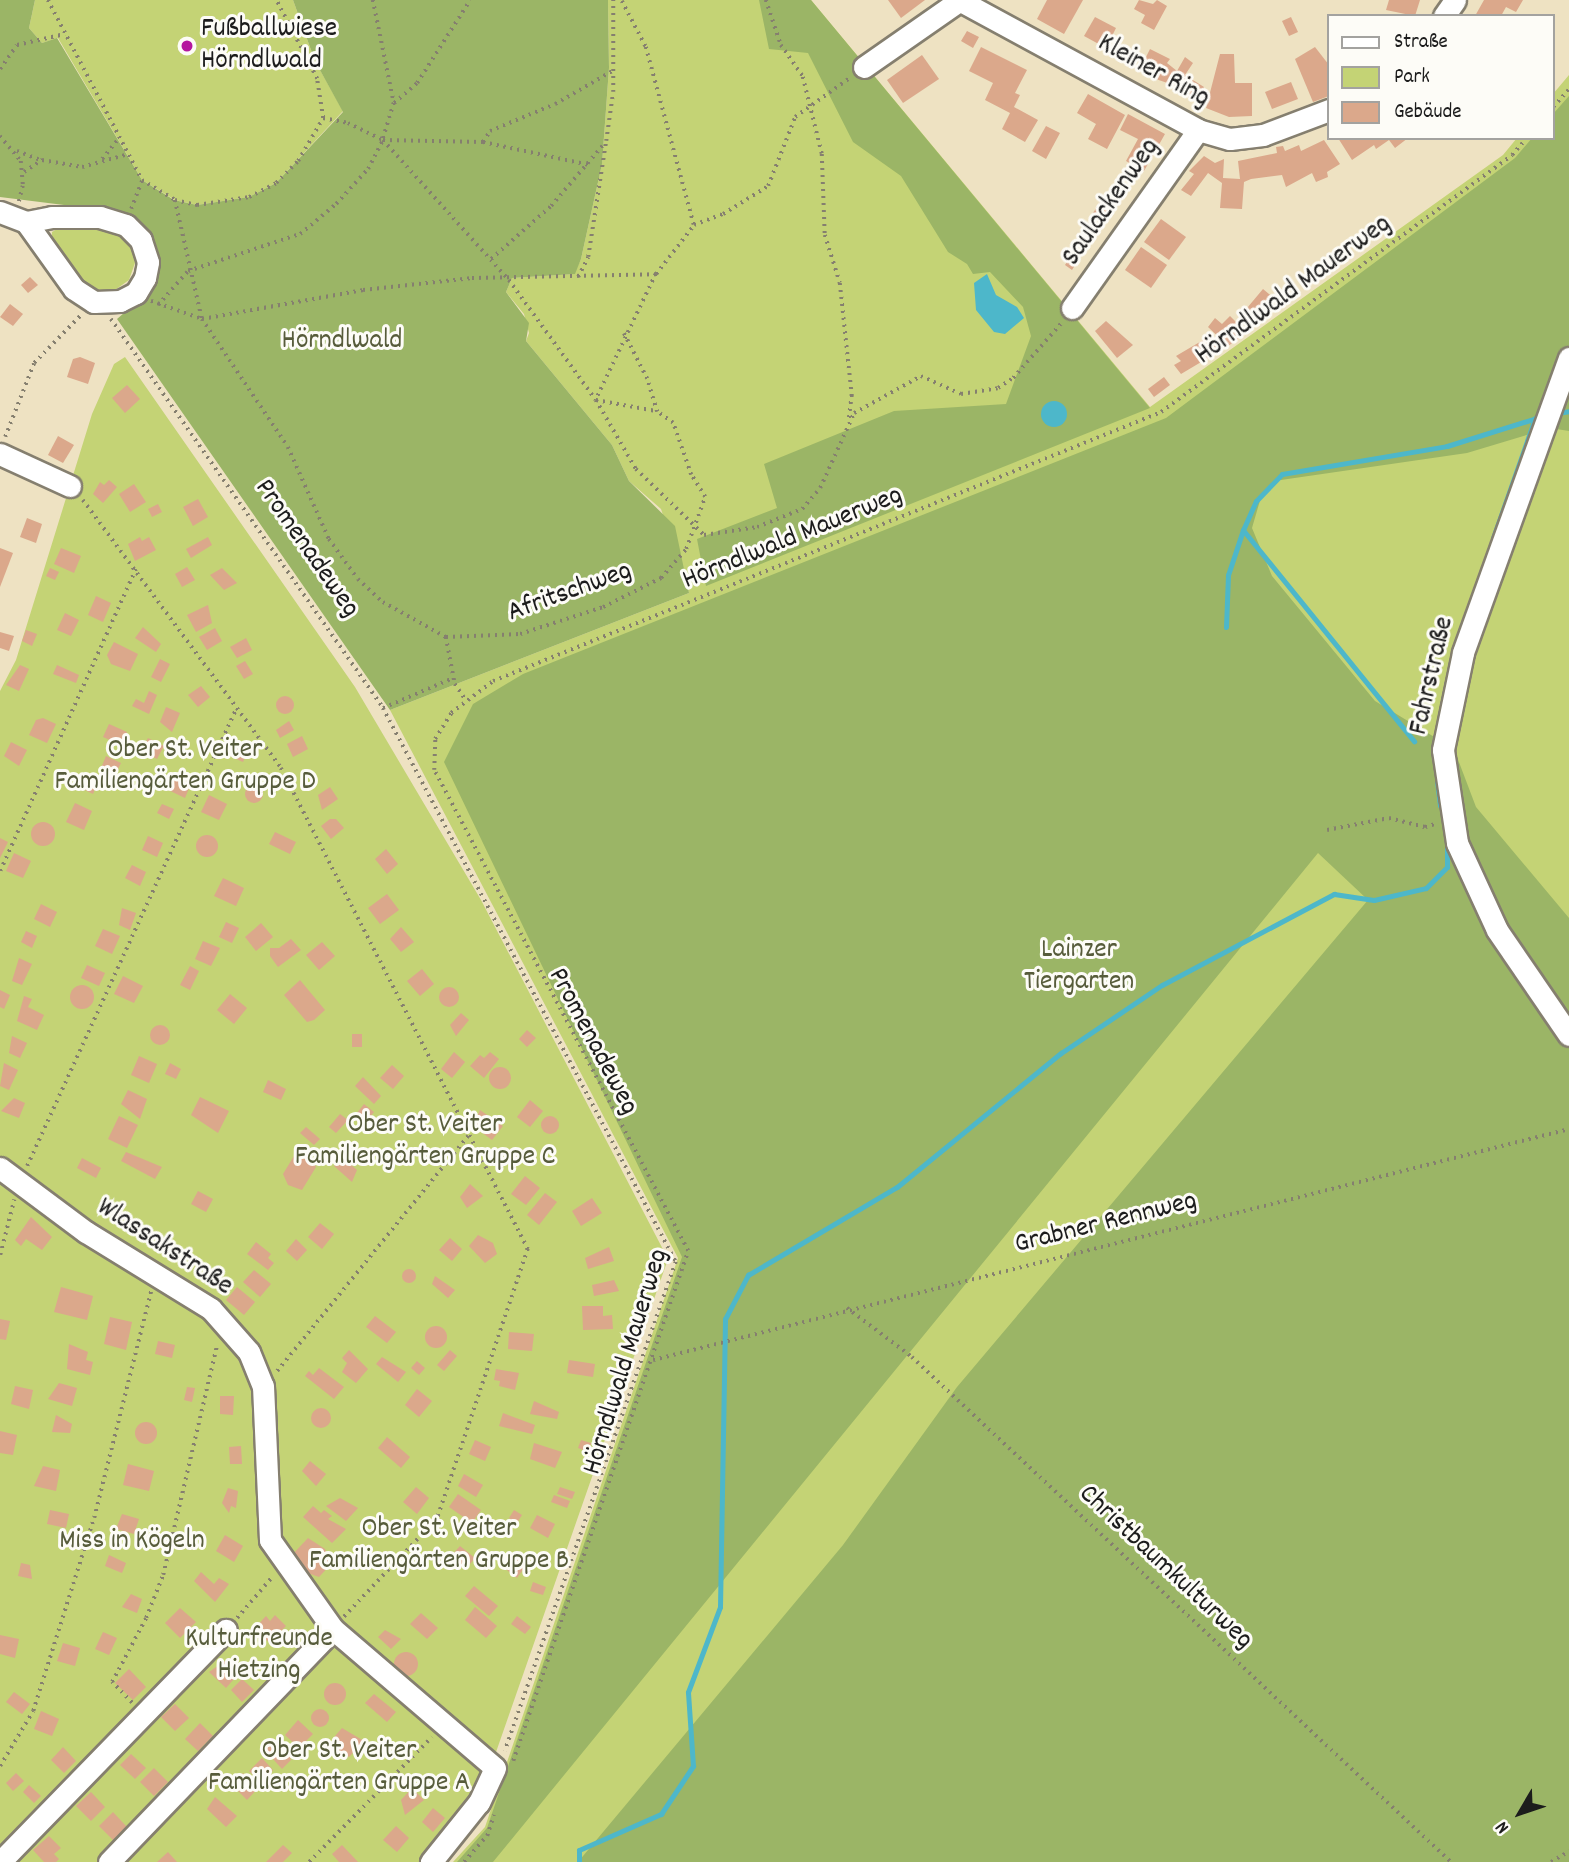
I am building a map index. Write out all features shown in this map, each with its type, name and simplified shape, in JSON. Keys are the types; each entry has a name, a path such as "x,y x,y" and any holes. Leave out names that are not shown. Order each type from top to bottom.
{"street":[{"path":"864,67 960,0"},
{"name":"Kleiner Ring","path":"960,0 1198,130 1230,139 1264,135 1328,110"},
{"name":"Saulackenweg","path":"1072,308 1198,130"},
{"path":"0,212 26,222 52,217 100,217 126,225 141,240 148,262 136,293 120,302 97,303 74,289 26,222"},
{"name":"Fahrstraße","path":"1569,358 1549,405 1463,653 1443,750 1450,821 1496,930 1569,1035"},
{"path":"0,452 70,486"},
{"name":"Wlassakstraße","path":"0,1168 86,1232 156,1272 223,1320 248,1352 262,1386 270,1539 285,1564 333,1629 442,1724 502,1770"},
{"path":"108,1862 333,1629"},
{"path":"0,1862 146,1717 226,1630"},
{"path":"430,1862 502,1770"}],"path":[{"path":"48,0 125,155 142,180 174,200 197,205 224,203 276,183 299,160 323,118 317,79 276,0"},
{"path":"158,305 188,271 300,234 336,204 368,169 383,140 394,103 373,0"},
{"path":"394,103 417,83 470,0"},
{"path":"578,277 588,257 606,141 614,70 613,0"},
{"path":"766,0 781,45 803,77 808,109 822,155 825,235 840,282 852,395 849,423"},
{"path":"622,1 646,47 694,225"},
{"path":"0,69 17,45 65,34"},
{"path":"596,400 624,334 656,274 694,225 723,214 768,186 786,133 795,117 864,67"},
{"path":"483,142 490,131 555,104 614,70"},
{"path":"1555,105 1569,89"},
{"path":"323,118 348,123 383,140 509,280 596,400 636,469 704,535 757,527 802,509 820,488 854,413 921,376 961,394 998,388 1013,378 1072,308"},
{"path":"0,136 16,151 43,160 82,167 102,159 125,155"},
{"path":"102,159 118,139"},
{"path":"383,140 483,142 589,165"},
{"name":"Hörndlwald Mauerweg","path":"502,1770 653,1360 688,1251 434,770 435,738 465,699 494,681 1161,412 1512,155 1525,140"},
{"path":"491,259 589,165 606,141"},
{"path":"16,151 24,172 23,180"},
{"path":"24,172 43,160"},
{"path":"126,225 142,180"},
{"path":"174,200 188,271 202,318 288,447 329,539 349,568 383,602 446,637 453,678 465,699"},
{"path":"136,293 158,305 202,318 363,290 472,278 509,280 656,274"},
{"path":"0,452 34,363 46,346 97,303"},
{"name":"Promenadeweg","path":"97,303 383,708 676,1262 505,1753 502,1770"},
{"path":"596,400 657,412 647,379 624,334"},
{"name":"Afritschweg","path":"446,637 520,634 603,607 649,586 673,568 686,549 705,497 691,475 673,423 657,412"},
{"path":"70,486 136,569 281,768 527,1249 437,1520 333,1629"},
{"path":"0,871 136,569"},
{"path":"383,708 453,678"},
{"path":"0,1255 19,1182 237,708"},
{"path":"1327,830 1389,818 1425,827 1450,821"},
{"name":"Grabner Rennweg","path":"653,1360 847,1308 1569,1129"},
{"path":"262,1386 468,1136"},
{"path":"0,1766 33,1711 90,1531 156,1272"},
{"name":"Christbaumkulturweg","path":"847,1308 922,1366 1451,1862"},
{"path":"146,1717 111,1682 146,1618 163,1575 223,1320"},
{"path":"226,1630 285,1564"},
{"path":"309,1862 442,1724"},
{"path":"464,1862 487,1836 496,1811"},
{"path":"1551,1862 1569,1851"}],"green space":[{"name":"Hörndlwald","path":"0,0 35,0 29,28 42,43 57,38 142,180 174,200 197,205 249,197 276,183 343,112 315,61 293,0 608,0 609,68 602,164 581,259 575,274 512,278 506,292 529,323 526,341 612,445 629,481 675,526 689,593 390,710 117,319 146,294 154,249 145,226 120,212 0,197"},
{"name":"Fußballwiese Hörndlwald","path":"35,0 293,0 315,61 343,111 276,183 249,197 197,205 175,200 142,180 58,38 42,43 29,28"},
{"name":"Lainzer Tiergarten","path":"608,0 811,0 1150,407 1503,155 1515,140 1555,140 1555,92 1569,75 1569,1862 453,1862 485,1827 678,1258 390,710 689,593 661,509 629,481 612,445 526,341 529,333 524,314 506,292 512,278 574,274 581,259 602,164 609,68"},
{"path":"759,0 811,0 1150,408 706,586 697,539 777,508 764,464 894,411 1006,404 1031,336 1023,307 990,272 973,274 967,264 948,252 901,176 853,142 808,53 769,49"},
{"name":"Lainzer Tiergarten","path":"1569,96 1569,431 1550,428 1467,453 1274,481 1261,497 1252,528 1272,576 1375,701 1454,749 1476,807 1569,918 1569,1862 578,1862 843,1545 957,1387 1368,900 1318,853 493,1862 457,1862 487,1828 682,1257 444,762 473,704 523,674 1166,418 1515,158 1530,140 1555,140 1555,112"},
{"path":"62,226 113,229 130,240 136,260 129,280 115,290 98,290 83,282 52,240 52,232"},
{"path":"125,357 355,687 481,900 668,1259 495,1755 335,1617 276,1534 253,1342 204,1290 86,1221 0,1157 0,691 16,660 92,414 114,364"},
{"path":"0,1182 197,1308 227,1337 247,1369 256,1401 261,1542 309,1611 486,1772 468,1808 423,1862 0,1862"}],"water":[{"path":"987,274 996,295 1017,307 1024,318 1005,334 994,332 976,310 974,283"},
{"path":"1054,401 1063,405 1067,414 1063,423 1054,427 1045,423 1041,414 1045,405"}],"building":[{"path":"888,0 925,0 901,18"},
{"path":"1047,0 1083,0 1064,34 1037,19"},
{"path":"1139,0 1153,4 1157,0 1167,6 1154,30 1141,23 1145,15 1134,9"},
{"path":"1389,0 1420,0 1416,14 1386,10"},
{"path":"1484,0 1523,0 1516,12 1506,7 1502,14 1476,14"},
{"path":"1095,17 1116,28 1106,48 1084,36"},
{"path":"1291,17 1298,32 1289,36 1282,21"},
{"path":"967,31 979,37 973,48 961,41"},
{"path":"981,47 1027,70 1015,93 1020,95 1014,107 1038,120 1025,142 1002,129 1010,113 985,100 993,83 969,71"},
{"path":"1315,47 1328,64 1328,96 1313,102 1295,59"},
{"path":"1150,49 1170,59 1167,63 1177,71 1185,57 1193,63 1185,75 1204,87 1198,103 1177,91 1179,87 1150,77 1152,73 1141,67"},
{"path":"1220,54 1234,54 1235,83 1252,83 1252,116 1229,117 1206,108"},
{"path":"922,55 939,79 903,103 887,80"},
{"path":"1291,82 1298,99 1272,109 1265,92"},
{"path":"1088,94 1125,115 1107,149 1088,139 1096,124 1077,113"},
{"path":"1128,114 1165,134 1144,171 1126,161 1138,139 1120,130"},
{"path":"1046,126 1060,133 1046,159 1032,151"},
{"path":"1324,140 1340,164 1327,172 1328,177 1316,182 1312,173 1286,187 1282,175 1251,179 1244,182 1242,209 1220,208 1222,183 1208,173 1191,196 1181,190 1194,174 1189,171 1204,156 1215,163 1224,159 1223,178 1240,179 1238,161 1277,153 1276,147 1283,146 1285,151 1299,145 1301,151"},
{"path":"1339,140 1389,140 1376,149 1374,145 1352,160"},
{"path":"1389,140 1405,140 1395,148"},
{"path":"1106,193 1117,200 1104,221 1093,213"},
{"path":"1161,219 1186,237 1169,260 1144,242"},
{"path":"1141,247 1167,265 1151,288 1125,270"},
{"path":"1072,254 1079,259 1072,270 1065,265"},
{"path":"30,277 38,285 28,293 21,285"},
{"path":"1263,289 1275,299 1270,305 1274,309 1257,326 1242,314"},
{"path":"10,304 23,314 13,326 0,317"},
{"path":"1230,316 1247,333 1228,346 1208,327 1215,318 1222,324"},
{"path":"1106,321 1133,345 1117,358 1095,331"},
{"path":"1210,336 1223,349 1181,374 1174,365 1181,361 1176,356"},
{"path":"80,357 95,363 88,384 67,377 73,359"},
{"path":"1164,377 1170,385 1154,397 1148,389"},
{"path":"127,385 140,399 125,413 112,398"},
{"path":"58,436 74,445 63,463 48,455"},
{"path":"109,480 117,487 103,503 93,494 100,482 104,485"},
{"path":"134,484 146,502 130,512 119,494"},
{"path":"198,499 208,517 193,526 183,507"},
{"path":"158,504 162,512 152,517 148,509"},
{"path":"27,518 42,524 36,543 20,537"},
{"path":"140,537 142,541 149,537 156,550 135,561 128,544"},
{"path":"208,537 212,545 191,558 186,549"},
{"path":"0,548 13,553 0,587"},
{"path":"61,548 81,556 74,573 54,564"},
{"path":"187,567 195,580 182,587 175,574"},
{"path":"50,568 59,572 55,580 46,576"},
{"path":"222,568 237,583 224,590 210,575"},
{"path":"96,596 111,603 103,622 88,615"},
{"path":"208,605 212,623 196,632 187,615"},
{"path":"65,613 79,620 71,636 57,630"},
{"path":"143,627 161,644 156,652 135,638"},
{"path":"215,628 222,641 207,650 199,637"},
{"path":"26,630 37,634 32,646 22,641"},
{"path":"0,632 14,636 9,651 0,648"},
{"path":"246,638 252,650 237,658 230,647"},
{"path":"114,642 138,654 130,671 111,664 107,655"},
{"path":"160,659 170,664 161,682 151,677"},
{"path":"245,661 253,674 244,679 236,666"},
{"path":"20,665 29,669 19,691 6,685"},
{"path":"57,665 79,675 76,683 53,674"},
{"path":"201,686 210,697 198,707 188,695"},
{"path":"149,691 157,695 149,714 132,706 136,699 144,703"},
{"path":"285,696 293,701 294,705 289,713 285,714 277,709 276,705 281,697"},
{"path":"166,707 180,713 172,732 160,722"},
{"path":"43,718 56,724 47,743 29,735 36,720"},
{"path":"289,721 294,730 280,738 276,730"},
{"path":"109,724 127,732 121,745 103,737"},
{"path":"302,736 308,749 293,757 287,744"},
{"path":"148,738 164,746 157,759 141,751"},
{"path":"231,738 250,747 243,762 225,754"},
{"path":"11,742 27,750 19,766 4,756"},
{"path":"106,756 121,763 115,775 101,768"},
{"path":"80,774 98,782 93,794 75,785"},
{"path":"169,777 190,786 185,798 164,788"},
{"path":"250,785 258,785 263,794 261,801 250,803 245,798 245,790"},
{"path":"330,787 338,799 322,810 318,795"},
{"path":"209,795 227,804 219,820 201,812"},
{"path":"75,803 92,811 84,830 66,822"},
{"path":"162,804 174,809 169,819 157,813"},
{"path":"330,819 336,819 344,828 331,839 321,826"},
{"path":"43,822 51,826 55,834 51,842 43,846 35,842 31,834 35,826"},
{"path":"275,832 296,842 290,854 269,844"},
{"path":"207,835 215,838 218,846 215,854 207,857 199,854 196,846 199,838"},
{"path":"148,836 163,843 157,857 142,850"},
{"path":"0,838 8,842 0,858"},
{"path":"386,849 398,864 387,874 375,859"},
{"path":"14,853 31,861 23,878 6,871"},
{"path":"132,865 146,872 140,886 125,878"},
{"path":"223,878 244,888 236,906 214,896"},
{"path":"387,894 399,910 380,924 368,908"},
{"path":"41,904 57,912 50,927 34,919"},
{"path":"122,908 136,913 130,930 119,925"},
{"path":"226,922 239,928 232,943 219,937"},
{"path":"261,923 273,937 256,951 245,937"},
{"path":"401,927 414,942 401,952 390,939"},
{"path":"103,929 120,936 112,954 95,946"},
{"path":"26,931 37,936 32,948 21,942"},
{"path":"291,939 301,950 278,967 270,956 270,948 279,948"},
{"path":"203,941 220,948 211,966 195,959"},
{"path":"322,942 335,956 319,970 306,955"},
{"path":"19,958 32,964 22,985 12,981"},
{"path":"87,965 105,973 99,986 81,978"},
{"path":"190,966 199,971 190,990 180,985"},
{"path":"422,969 434,984 420,996 407,981"},
{"path":"123,976 143,986 134,1003 114,994"},
{"path":"300,980 325,1010 314,1020 307,1022 284,995"},
{"path":"82,985 91,988 94,997 91,1006 82,1009 73,1006 70,997 73,988"},
{"path":"449,987 456,990 459,997 456,1004 449,1007 442,1004 439,997 442,990"},
{"path":"0,990 10,995 4,1009 0,1007"},
{"path":"230,994 247,1008 234,1024 217,1010"},
{"path":"24,996 32,999 28,1007 44,1015 37,1030 17,1021"},
{"path":"461,1013 469,1020 456,1036 450,1025"},
{"path":"160,1025 167,1028 170,1035 167,1042 160,1045 153,1042 150,1035 153,1028"},
{"path":"527,1030 536,1038 527,1047 519,1039"},
{"path":"352,1034 362,1034 362,1047 352,1047"},
{"path":"12,1036 27,1043 20,1058 9,1053"},
{"path":"454,1052 465,1062 452,1078 441,1069"},
{"path":"490,1052 499,1059 484,1078 470,1066 480,1055 484,1058"},
{"path":"139,1056 157,1064 149,1083 131,1075"},
{"path":"4,1063 18,1070 9,1090 0,1086"},
{"path":"170,1063 181,1069 176,1079 165,1074"},
{"path":"392,1065 404,1076 393,1089 380,1078"},
{"path":"500,1067 508,1070 511,1078 508,1086 500,1089 492,1086 489,1078 492,1070"},
{"path":"363,1077 381,1096 374,1104 355,1086"},
{"path":"268,1080 286,1089 281,1100 263,1092"},
{"path":"128,1090 147,1099 140,1119 121,1104"},
{"path":"200,1097 229,1111 218,1133 191,1115"},
{"path":"14,1098 25,1103 19,1118 1,1111"},
{"path":"530,1100 543,1111 530,1127 517,1117"},
{"path":"364,1104 374,1112 363,1126 353,1118"},
{"path":"480,1110 503,1126 492,1140 473,1126"},
{"path":"340,1114 348,1120 336,1133 329,1127"},
{"path":"119,1116 138,1125 127,1148 108,1139"},
{"path":"550,1116 556,1119 559,1125 556,1131 550,1134 544,1131 541,1125 544,1119"},
{"path":"306,1127 320,1139 314,1145 300,1133"},
{"path":"297,1151 311,1157 316,1167 302,1190 288,1185 283,1174"},
{"path":"126,1152 162,1167 155,1179 121,1161"},
{"path":"342,1157 357,1170 352,1182 334,1166"},
{"path":"82,1158 101,1168 96,1178 77,1168"},
{"path":"525,1176 540,1188 526,1205 511,1194"},
{"path":"470,1184 483,1196 467,1208 460,1197"},
{"path":"198,1191 213,1199 206,1212 191,1204"},
{"path":"545,1193 557,1202 539,1225 527,1215"},
{"path":"592,1198 602,1213 581,1226 572,1211"},
{"path":"31,1217 52,1237 42,1250 26,1239 21,1246 15,1240"},
{"path":"320,1223 334,1234 322,1249 308,1237"},
{"path":"478,1235 493,1243 497,1254 485,1263 469,1246"},
{"path":"450,1238 462,1249 452,1261 439,1250"},
{"path":"296,1239 307,1250 297,1261 286,1251"},
{"path":"256,1242 271,1254 268,1258 274,1263 268,1270 247,1254"},
{"path":"609,1247 614,1261 588,1269 585,1258"},
{"path":"406,1269 412,1269 416,1276 412,1283 406,1283 402,1279 402,1273"},
{"path":"254,1270 271,1284 260,1297 243,1282"},
{"path":"435,1276 455,1290 448,1298 432,1284"},
{"path":"614,1280 619,1291 594,1296 592,1285"},
{"path":"61,1287 93,1296 87,1320 54,1312"},
{"path":"237,1287 255,1302 244,1315 226,1300"},
{"path":"582,1306 603,1306 603,1316 612,1315 613,1329 583,1330"},
{"path":"375,1316 396,1332 387,1343 366,1327"},
{"path":"110,1317 132,1322 126,1350 104,1344"},
{"path":"0,1319 10,1321 6,1340 0,1339"},
{"path":"432,1326 440,1326 447,1333 447,1341 440,1348 432,1348 425,1341 425,1333"},
{"path":"509,1332 534,1334 532,1351 508,1349"},
{"path":"158,1341 175,1345 172,1358 155,1354"},
{"path":"69,1344 88,1352 86,1360 93,1362 90,1375 67,1369"},
{"path":"349,1350 368,1369 356,1383 342,1372 347,1363 342,1358"},
{"path":"450,1350 457,1356 444,1371 437,1365"},
{"path":"382,1357 406,1372 398,1382 376,1364"},
{"path":"569,1360 595,1364 593,1377 567,1373"},
{"path":"417,1361 425,1368 419,1375 411,1368"},
{"path":"319,1368 344,1387 334,1399 305,1376 309,1371 313,1375"},
{"path":"496,1369 519,1373 515,1390 499,1386 500,1381 494,1380"},
{"path":"59,1383 77,1388 72,1406 48,1399"},
{"path":"15,1386 33,1390 29,1409 11,1404"},
{"path":"187,1387 195,1388 192,1402 184,1400"},
{"path":"417,1389 432,1401 419,1417 405,1405"},
{"path":"220,1396 234,1396 233,1415 220,1414"},
{"path":"534,1401 559,1412 557,1419 530,1414"},
{"path":"321,1408 328,1411 331,1418 328,1425 321,1428 314,1425 311,1418 314,1411"},
{"path":"503,1413 535,1425 532,1434 499,1426"},
{"path":"56,1415 72,1424 70,1433 52,1432"},
{"path":"146,1422 154,1425 157,1433 154,1441 146,1444 138,1441 135,1433 138,1425"},
{"path":"0,1431 17,1435 13,1455 0,1453"},
{"path":"387,1437 410,1457 401,1468 378,1448"},
{"path":"475,1440 491,1447 485,1461 469,1454"},
{"path":"581,1440 591,1443 588,1452 578,1448"},
{"path":"534,1443 562,1452 555,1468 530,1459"},
{"path":"241,1446 242,1464 230,1464 229,1447"},
{"path":"310,1461 326,1474 316,1486 302,1471"},
{"path":"128,1464 154,1471 149,1491 123,1485"},
{"path":"43,1466 60,1470 56,1491 34,1486"},
{"path":"464,1474 483,1485 476,1497 458,1486"},
{"path":"416,1487 429,1498 417,1514 403,1502"},
{"path":"560,1487 575,1492 572,1499 557,1494"},
{"path":"228,1488 238,1491 236,1508 231,1506 229,1513 222,1503"},
{"path":"458,1494 481,1510 472,1523 449,1507"},
{"path":"554,1495 570,1501 567,1508 551,1502"},
{"path":"340,1498 358,1508 346,1521 326,1506"},
{"path":"313,1506 321,1513 324,1510 332,1516 328,1519 346,1529 332,1543 303,1517"},
{"path":"50,1510 69,1514 66,1528 47,1524"},
{"path":"514,1510 522,1515 517,1523 509,1518"},
{"path":"122,1514 139,1519 134,1534 116,1529"},
{"path":"537,1515 555,1524 548,1538 530,1528"},
{"path":"225,1535 243,1546 234,1562 216,1551"},
{"path":"308,1538 325,1549 331,1564 319,1577 305,1572 291,1556"},
{"path":"460,1546 475,1558 465,1570 450,1557"},
{"path":"109,1555 126,1563 122,1573 105,1566"},
{"path":"510,1556 527,1564 517,1578 502,1566"},
{"path":"21,1563 30,1565 32,1579 18,1576"},
{"path":"201,1572 214,1584 219,1578 229,1584 215,1602 194,1581"},
{"path":"533,1582 546,1587 543,1595 530,1591"},
{"path":"474,1586 498,1606 489,1616 465,1596"},
{"path":"131,1594 142,1599 137,1613 122,1607"},
{"path":"475,1607 497,1626 486,1638 465,1620"},
{"path":"180,1608 196,1622 180,1638 165,1623"},
{"path":"421,1613 438,1628 427,1639 410,1624"},
{"path":"275,1615 286,1626 270,1643 254,1629 266,1616 270,1621"},
{"path":"517,1616 531,1627 525,1634 511,1624"},
{"path":"385,1630 401,1639 391,1649 378,1637"},
{"path":"103,1632 117,1638 109,1655 95,1649"},
{"path":"0,1635 19,1639 15,1658 0,1654"},
{"path":"63,1643 80,1648 75,1666 57,1661"},
{"path":"406,1652 414,1656 418,1664 414,1672 406,1676 398,1672 394,1664 398,1656"},
{"path":"229,1658 242,1670 226,1688 209,1672"},
{"path":"129,1669 146,1687 133,1700 115,1683"},
{"path":"242,1679 254,1690 242,1702 231,1690"},
{"path":"335,1683 343,1686 346,1694 343,1702 335,1705 327,1702 324,1694 327,1686"},
{"path":"14,1692 30,1704 22,1714 6,1702"},
{"path":"374,1694 396,1712 387,1722 365,1703"},
{"path":"175,1704 189,1718 175,1731 161,1717"},
{"path":"320,1709 326,1712 329,1718 326,1724 320,1727 314,1724 311,1718 314,1712"},
{"path":"41,1711 59,1719 52,1736 34,1729"},
{"path":"298,1720 313,1734 299,1748 285,1735"},
{"path":"200,1723 213,1736 198,1751 185,1739"},
{"path":"342,1728 364,1741 349,1757 334,1747 335,1736"},
{"path":"272,1738 288,1751 291,1760 282,1769 262,1747"},
{"path":"63,1747 76,1761 64,1773 51,1760"},
{"path":"131,1754 146,1768 135,1779 120,1765"},
{"path":"262,1758 273,1770 264,1786 249,1771"},
{"path":"154,1768 168,1782 154,1796 140,1782"},
{"path":"16,1773 24,1781 13,1791 6,1783"},
{"path":"243,1773 258,1788 247,1800 232,1785"},
{"path":"29,1785 41,1796 34,1803 23,1792"},
{"path":"412,1788 424,1800 405,1815 401,1800"},
{"path":"91,1792 105,1807 91,1821 76,1806"},
{"path":"215,1797 237,1816 226,1827 207,1809"},
{"path":"433,1808 445,1818 433,1832 422,1822"},
{"path":"113,1812 127,1827 113,1840 99,1826"},
{"path":"396,1826 409,1838 397,1852 383,1840"},
{"path":"49,1836 61,1848 54,1854 59,1859 56,1862 44,1862 33,1850"},
{"path":"283,1845 292,1853 283,1862 266,1862"},
{"path":"342,1845 358,1862 339,1862 332,1854"},
{"path":"168,1852 177,1862 157,1862"}],"waterway":[{"path":"1557,413 1569,411"},
{"path":"1226,627 1228,575 1243,530 1256,501 1282,474 1447,446 1543,416"},
{"path":"1493,538 1535,418"},
{"path":"1243,530 1414,741"},
{"path":"1438,726 1447,681"},
{"path":"1437,781 1440,806"},
{"path":"579,1862 579,1850 661,1814 693,1766 688,1692 720,1607 725,1319 748,1275 897,1187 1061,1053 1162,985 1334,894 1374,900 1426,888 1447,867 1447,841"}],"place":[{"name":"Fußballwiese Hörndlwald","path":"187,46"}],"park label":[{"name":"Ober St. Veiter Familiengärten Gruppe D","path":"185,767"},
{"name":"Ober St. Veiter Familiengärten Gruppe C","path":"425,1142"},
{"name":"Miss in Kögeln","path":"132,1542"},
{"name":"Ober St. Veiter Familiengärten Gruppe B","path":"439,1546"},
{"name":"Kulturfreunde Hietzing","path":"259,1656"},
{"name":"Ober St. Veiter Familiengärten Gruppe A","path":"339,1768"}]}
